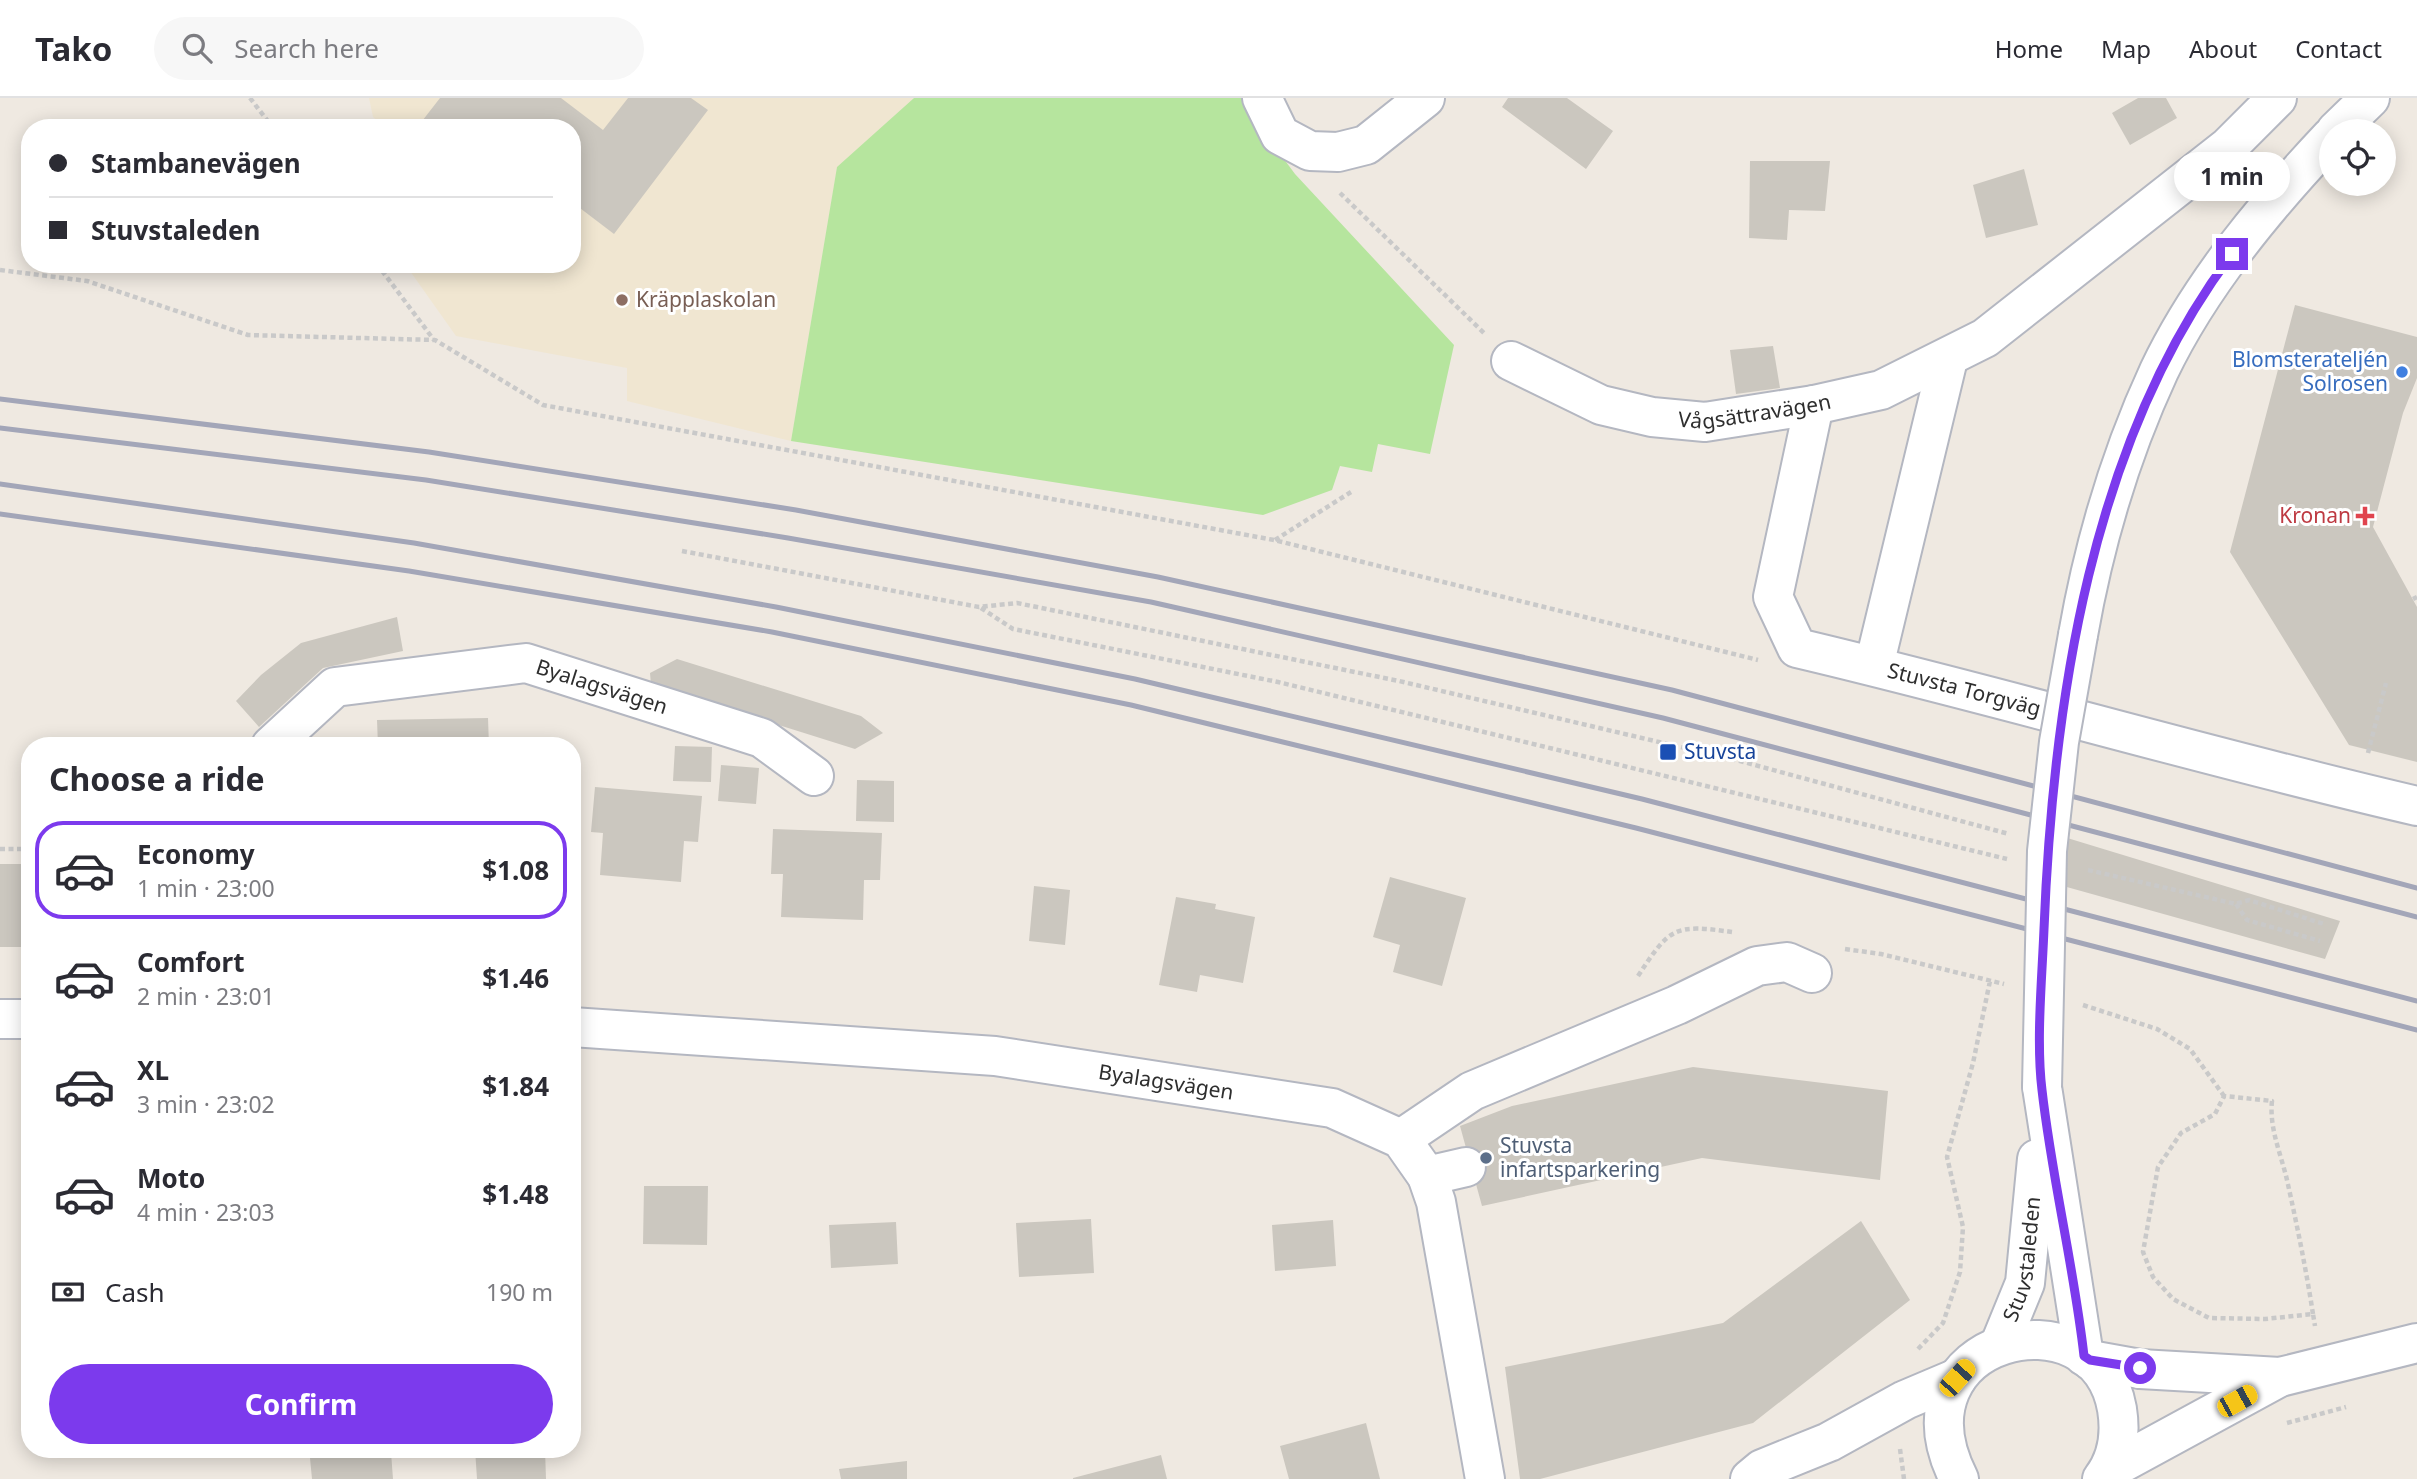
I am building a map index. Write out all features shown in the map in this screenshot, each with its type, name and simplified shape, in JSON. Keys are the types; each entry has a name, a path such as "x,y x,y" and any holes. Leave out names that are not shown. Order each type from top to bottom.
{"street":[{"path":"1262,98 1280,135 1310,150 1338,152 1366,145 1424,98"},
{"name":"Vågsättravägen","path":"1511,361 1601,405 1652,418 1705,422 1814,405 1881,390 1948,359 1985,338 2228,147 2277,98"},
{"path":"2348,119 2370,98"},
{"name":"Stuvstaleden","path":"2000,1344 2025,1283 2032,1231 2042,1087 2047,851 2059,742 2091,563 2115,482 2160,370 2216,275 2279,192 2319,150"},
{"path":"1874,666 1948,359"},
{"name":"Stuvsta Torgväg","path":"1814,405 1773,597 1797,648 1968,688 2252,768 2417,806"},
{"name":"Byalagsvägen","path":"281,737 335,687 526,663 762,738 814,776"},
{"path":"1485,1479 1436,1202 1427,1176 1401,1139 1472,1091 1677,1005 1757,966 1787,962 1812,973"},
{"path":"0,1019 21,1018"},
{"name":"Byalagsvägen","path":"581,1028 995,1056 1332,1108 1401,1139"},
{"name":"Stuvstaleden","path":"2042,1087 2087,1358"},
{"path":"1427,1176 1466,1167"},
{"path":"1927,1479 1959,1479 1944,1447 1944,1411 1957,1378 1975,1358 2000,1344 2029,1338 2058,1343 2087,1358 2140,1368 2280,1377"},
{"path":"2105,1475 2280,1377 2417,1343"},
{"path":"2087,1358 2105,1378 2116,1400 2120,1424 2118,1448 2105,1475"},
{"path":"1750,1479 1762,1469 1829,1442 1887,1410 1957,1378"}],"path":[{"path":"250,98 266,119"},
{"path":"1310,150 1339,192 1511,361"},
{"path":"0,270 21,273"},
{"path":"24,273 87,281 248,335 435,340"},
{"path":"384,273 435,340 543,405 1275,540 1352,492"},
{"path":"682,551 979,607 1017,603 1399,681 1740,761 2016,836"},
{"path":"979,607 1013,629 1278,682 2012,860"},
{"path":"2367,757 2386,683"},
{"path":"0,849 21,849"},
{"path":"2082,869 2236,904 2249,900 2324,924"},
{"path":"2236,904 2247,920 2320,940"},
{"path":"1917,1350 1943,1323 1961,1272 1963,1227 1947,1157 1973,1063 1990,981"},
{"path":"2312,1314 2265,1320 2209,1318 2173,1299 2153,1277 2143,1252 2158,1167 2180,1133 2215,1114 2224,1096 2273,1101 2270,1121 2279,1144 2303,1250 2330,1411"},
{"path":"2282,1424 2354,1404"},
{"path":"1887,1410 1899,1442 1904,1479"}],"shaded area":[{"name":"Kräpplaskolan","path":"369,98 914,98 837,168 791,441 627,401 627,368 456,336 411,273 581,273 581,119 373,117"}],"green space":[{"path":"914,98 1248,98 1258,124 1295,174 1454,345 1430,454 1378,444 1372,472 1340,466 1332,490 1263,515 791,441 837,167"}],"building":[{"path":"440,98 561,98 603,130 628,98 691,98 708,110 614,234 581,209 581,119 424,119"},
{"path":"1508,98 1567,98 1613,131 1586,169 1502,107"},
{"path":"2138,98 2166,98 2177,118 2130,145 2112,113"},
{"path":"1750,161 1830,161 1825,211 1789,210 1787,240 1749,238"},
{"path":"2024,169 2038,225 1986,238 1973,185"},
{"path":"2295,305 2417,337 2417,378 2403,413 2373,527 2417,607 2417,762 2349,745 2230,552"},
{"path":"1773,346 1780,388 1736,394 1730,350"},
{"path":"397,617 403,651 323,668 259,727 236,701 261,675 301,643"},
{"path":"677,659 861,716 883,733 855,749 651,685 650,673"},
{"path":"488,718 489,737 378,737 377,720"},
{"path":"675,746 712,747 711,782 673,781"},
{"path":"721,765 759,768 756,804 718,801"},
{"path":"857,780 894,781 894,822 856,821"},
{"path":"595,787 702,796 698,842 684,841 681,882 600,875 603,833 591,832"},
{"path":"773,829 882,833 880,880 864,880 863,920 781,917 783,874 771,874"},
{"path":"2064,837 2340,921 2325,959 2056,884"},
{"path":"0,864 21,864 21,947 0,947"},
{"path":"1390,877 1466,898 1442,986 1393,972 1400,945 1373,937"},
{"path":"1034,886 1070,890 1065,945 1029,941"},
{"path":"1176,897 1216,904 1215,909 1255,917 1243,983 1200,975 1197,992 1159,985"},
{"path":"1693,1067 1888,1091 1880,1180 1702,1158 1482,1206 1460,1126 1512,1106"},
{"path":"644,1186 708,1186 707,1245 643,1244"},
{"path":"1091,1219 1094,1273 1019,1277 1016,1223"},
{"path":"1333,1220 1336,1266 1275,1271 1272,1225"},
{"path":"1861,1221 1910,1300 1753,1423 1540,1479 1520,1479 1505,1367 1723,1323"},
{"path":"896,1222 898,1264 831,1268 829,1225"},
{"path":"1366,1423 1380,1479 1289,1479 1280,1446"},
{"path":"1161,1455 1167,1479 1073,1479 1073,1478"},
{"path":"310,1458 391,1458 393,1479 312,1479"},
{"path":"476,1458 545,1458 546,1479 477,1479"},
{"path":"907,1461 907,1479 841,1479 839,1469"}],"railway":[{"path":"0,399 429,452 796,510 1158,577 1672,690 2417,888"},
{"path":"0,428 426,480 788,538 1151,602 1663,718 2417,917"},
{"path":"0,484 414,543 776,607 1135,679 1642,799 2417,1001"},
{"path":"0,514 409,571 772,632 1131,705 1636,828 2417,1030"}],"place":[{"name":"Kräpplaskolan","path":"622,300"},
{"name":"Blomsterateljén Solrosen","path":"2402,372"},
{"name":"Kronan","path":"2365,516"},
{"name":"Stuvsta","path":"1668,752"},
{"name":"Stuvsta infartsparkering","path":"1486,1158"}],"route":[{"path":"2140,1368 2090,1360 2084,1356 2042,1087 2047,851 2059,742 2082,611 2091,563 2115,482 2160,370 2216,275 2232,254"}]}
